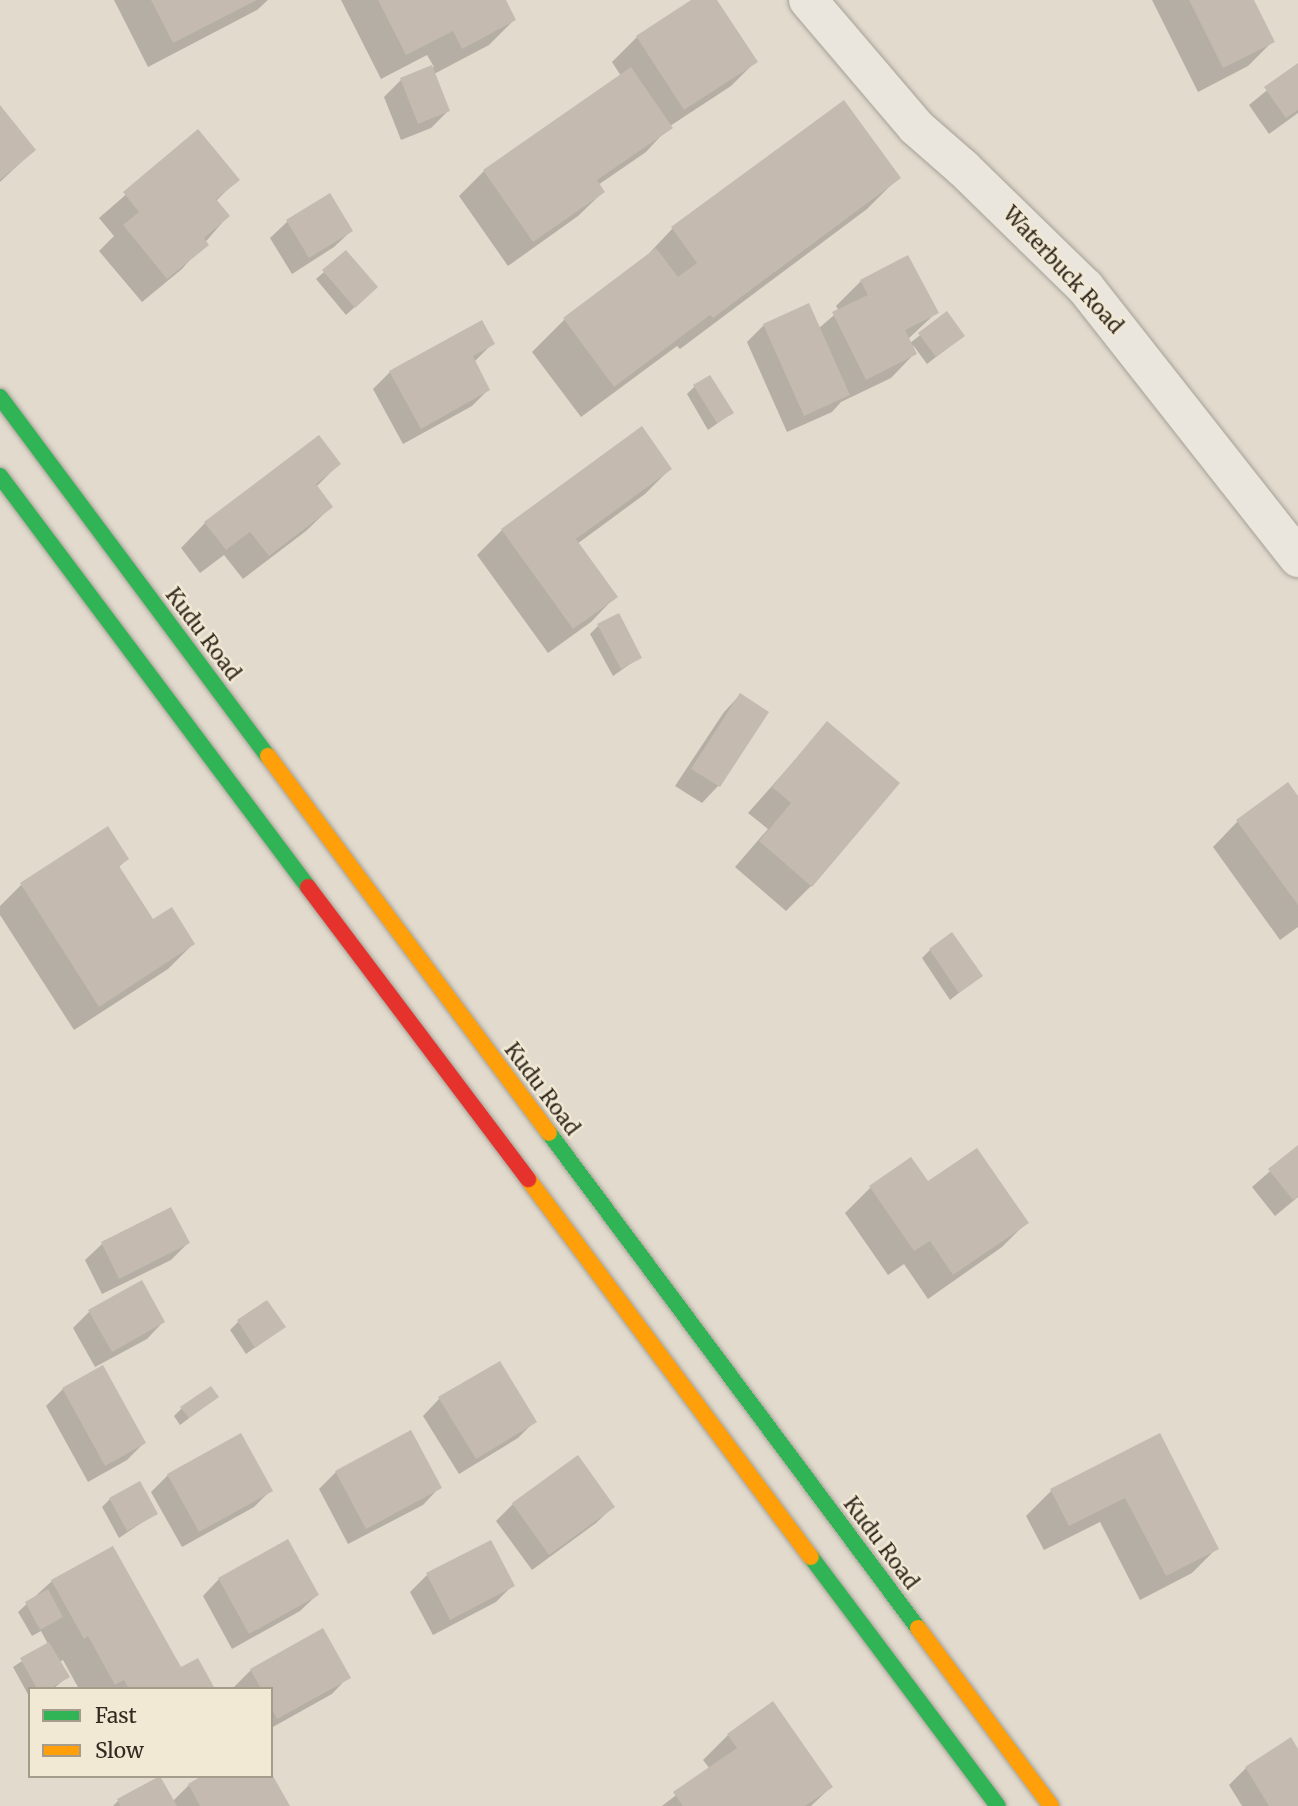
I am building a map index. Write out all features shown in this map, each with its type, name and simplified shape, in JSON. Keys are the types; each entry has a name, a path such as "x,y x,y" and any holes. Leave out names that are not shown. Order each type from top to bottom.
{"main road":[{"name":"Kudu Road","path":"0,397 1051,1806"},
{"path":"0,476 998,1806"}],"street":[{"name":"Waterbuck Road","path":"808,0 916,127 964,169 1085,287 1298,558"}],"building":[{"path":"151,0 257,0 173,43"},
{"path":"378,0 506,0 516,20 462,49 453,31 406,55"},
{"path":"691,0 717,0 758,62 684,110 636,36"},
{"path":"1189,0 1254,0 1275,42 1223,68"},
{"path":"1298,63 1298,110 1286,118 1264,87"},
{"path":"432,65 450,111 418,124 400,78"},
{"path":"631,67 673,128 597,180 605,192 533,242 483,170"},
{"path":"844,100 901,178 713,318 710,315 614,387 563,318 656,248 678,277 697,263 671,227"},
{"path":"0,105 36,150 0,180"},
{"path":"198,129 240,180 216,199 230,216 204,238 209,245 167,279 123,225 139,212 123,192"},
{"path":"330,193 353,231 309,258 286,220"},
{"path":"346,250 378,287 355,308 322,270"},
{"path":"908,255 939,313 905,330 917,354 866,380 832,312 868,295 860,280"},
{"path":"809,303 850,395 804,416 763,324"},
{"path":"947,311 965,336 936,357 918,333"},
{"path":"482,320 495,344 473,356 490,390 421,429 389,371"},
{"path":"710,375 734,413 717,423 693,385"},
{"path":"642,426 672,469 576,539 618,597 573,629 501,529"},
{"path":"319,435 341,464 316,484 333,507 269,556 250,532 226,550 204,522"},
{"path":"619,613 642,658 621,669 597,624"},
{"path":"740,693 769,712 720,787 691,769"},
{"path":"827,721 900,783 812,887 759,841 791,803 772,787"},
{"path":"1288,782 1298,796 1298,905 1236,820"},
{"path":"108,826 129,859 119,866 153,919 172,907 195,944 99,1007 20,883"},
{"path":"952,932 983,976 959,993 929,949"},
{"path":"1298,1145 1298,1196 1293,1200 1268,1169"},
{"path":"977,1148 1029,1223 953,1275 930,1241 914,1251 869,1186 911,1157 928,1181"},
{"path":"171,1207 190,1243 119,1279 101,1242"},
{"path":"142,1280 165,1322 112,1352 88,1310"},
{"path":"267,1300 286,1327 255,1348 237,1320"},
{"path":"500,1361 537,1422 476,1459 438,1397"},
{"path":"103,1365 146,1443 105,1466 62,1388"},
{"path":"211,1386 219,1397 189,1418 180,1407"},
{"path":"411,1430 442,1488 366,1529 335,1471"},
{"path":"241,1433 273,1491 199,1532 167,1474"},
{"path":"1160,1433 1219,1549 1166,1576 1125,1498 1069,1526 1050,1489"},
{"path":"578,1455 615,1507 549,1555 512,1503"},
{"path":"140,1481 158,1514 127,1531 109,1498"},
{"path":"288,1539 319,1595 249,1634 218,1578"},
{"path":"491,1540 515,1586 450,1620 426,1573"},
{"path":"113,1546 181,1667 198,1658 214,1687 128,1687 124,1680 115,1685 88,1636 84,1639 51,1580"},
{"path":"48,1589 63,1617 40,1630 25,1602"},
{"path":"323,1628 351,1678 277,1719 273,1712 273,1687 260,1687 250,1669"},
{"path":"49,1642 70,1677 52,1687 36,1687 20,1658"},
{"path":"773,1701 833,1787 805,1806 683,1806 673,1792 737,1748 727,1734"},
{"path":"1291,1737 1298,1749 1298,1806 1269,1806 1245,1767"},
{"path":"273,1776 290,1806 200,1806 188,1784 198,1778"},
{"path":"161,1778 177,1806 120,1806 117,1799"}],"traffic: fast":[{"path":"0,397 268,756"},
{"path":"0,476 308,887"},
{"path":"549,1133 918,1628"},
{"path":"811,1557 998,1806"}],"traffic: slow":[{"path":"268,756 549,1133"},
{"path":"528,1179 811,1557"},
{"path":"918,1628 1051,1806"}],"traffic: jam":[{"path":"308,887 528,1179"}]}
